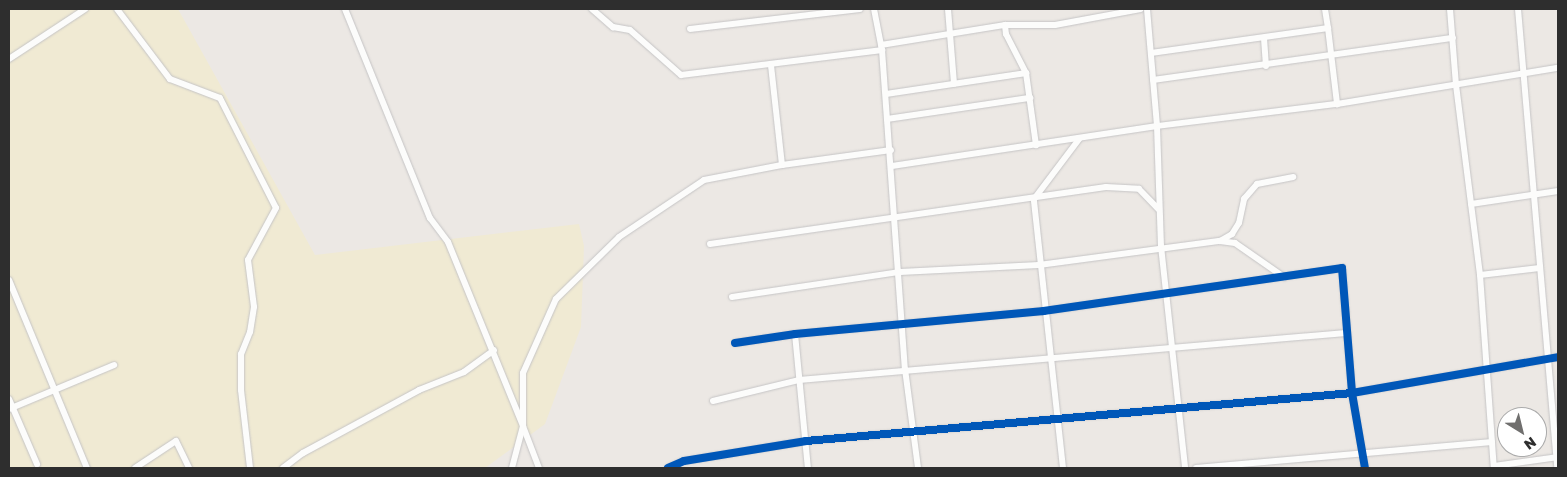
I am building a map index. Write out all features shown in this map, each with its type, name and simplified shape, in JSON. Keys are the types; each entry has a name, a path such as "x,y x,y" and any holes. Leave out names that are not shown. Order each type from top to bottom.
{"street":[{"path":"9,59 86,9"},
{"path":"117,9 170,79 220,98 276,208 248,260 254,308 250,332 240,354 241,390 250,468"},
{"path":"345,9 430,218 448,242 494,350 539,468"},
{"path":"592,9 613,28 630,30 681,75 771,66 949,33 1005,25 1054,25 1141,9"},
{"path":"690,29 860,9"},
{"path":"874,9 881,47 886,94 904,325 905,369 918,468"},
{"path":"948,9 954,84"},
{"path":"1147,9 1157,126 1160,246 1185,468"},
{"path":"1325,9 1337,104"},
{"path":"1450,9 1454,38 1456,85 1480,275 1494,467 1557,457"},
{"path":"1518,9 1557,468"},
{"path":"1005,25 1006,34 1026,73 1036,145"},
{"path":"1151,53 1328,28"},
{"path":"1264,38 1266,66"},
{"path":"1153,80 1332,57 1454,38"},
{"path":"771,66 782,165"},
{"path":"892,166 1157,126 1337,104 1558,68"},
{"path":"886,94 1026,73"},
{"path":"887,119 1030,98"},
{"path":"1063,468 1049,359 1034,199 1080,138"},
{"path":"512,468 524,426 523,373 556,299 619,237 704,180 782,165 890,150"},
{"path":"1220,241 1232,234 1239,223 1244,199 1257,184 1294,177"},
{"path":"710,244 895,215 1034,199 1092,188 1139,188 1158,209"},
{"path":"1471,204 1558,191"},
{"path":"732,297 900,272 1039,265 1160,246 1220,241 1235,243 1284,277"},
{"path":"735,343 795,334 1044,311 1342,268 1352,393 1365,468"},
{"path":"1480,275 1540,268"},
{"path":"9,280 87,468"},
{"path":"713,402 799,380 905,369 1049,359 1346,333"},
{"path":"795,334 808,468"},
{"path":"283,468 303,453 419,390 464,372 494,350"},
{"path":"668,468 684,461 806,441 915,434 1352,393 1487,372 1558,357"},
{"path":"11,408 114,365"},
{"path":"9,398 11,408 37,464"},
{"path":"135,468 176,441 189,468"},
{"path":"1196,468 1492,442"}],"sand":[{"path":"9,9 178,9 315,255 579,224 584,246 581,327 545,424 485,468 9,468"}],"cycle path":[{"path":"735,343 795,334 1044,311 1342,268 1352,393 1365,468"},
{"path":"668,468 684,461 806,441 1352,393 1558,357"}]}
